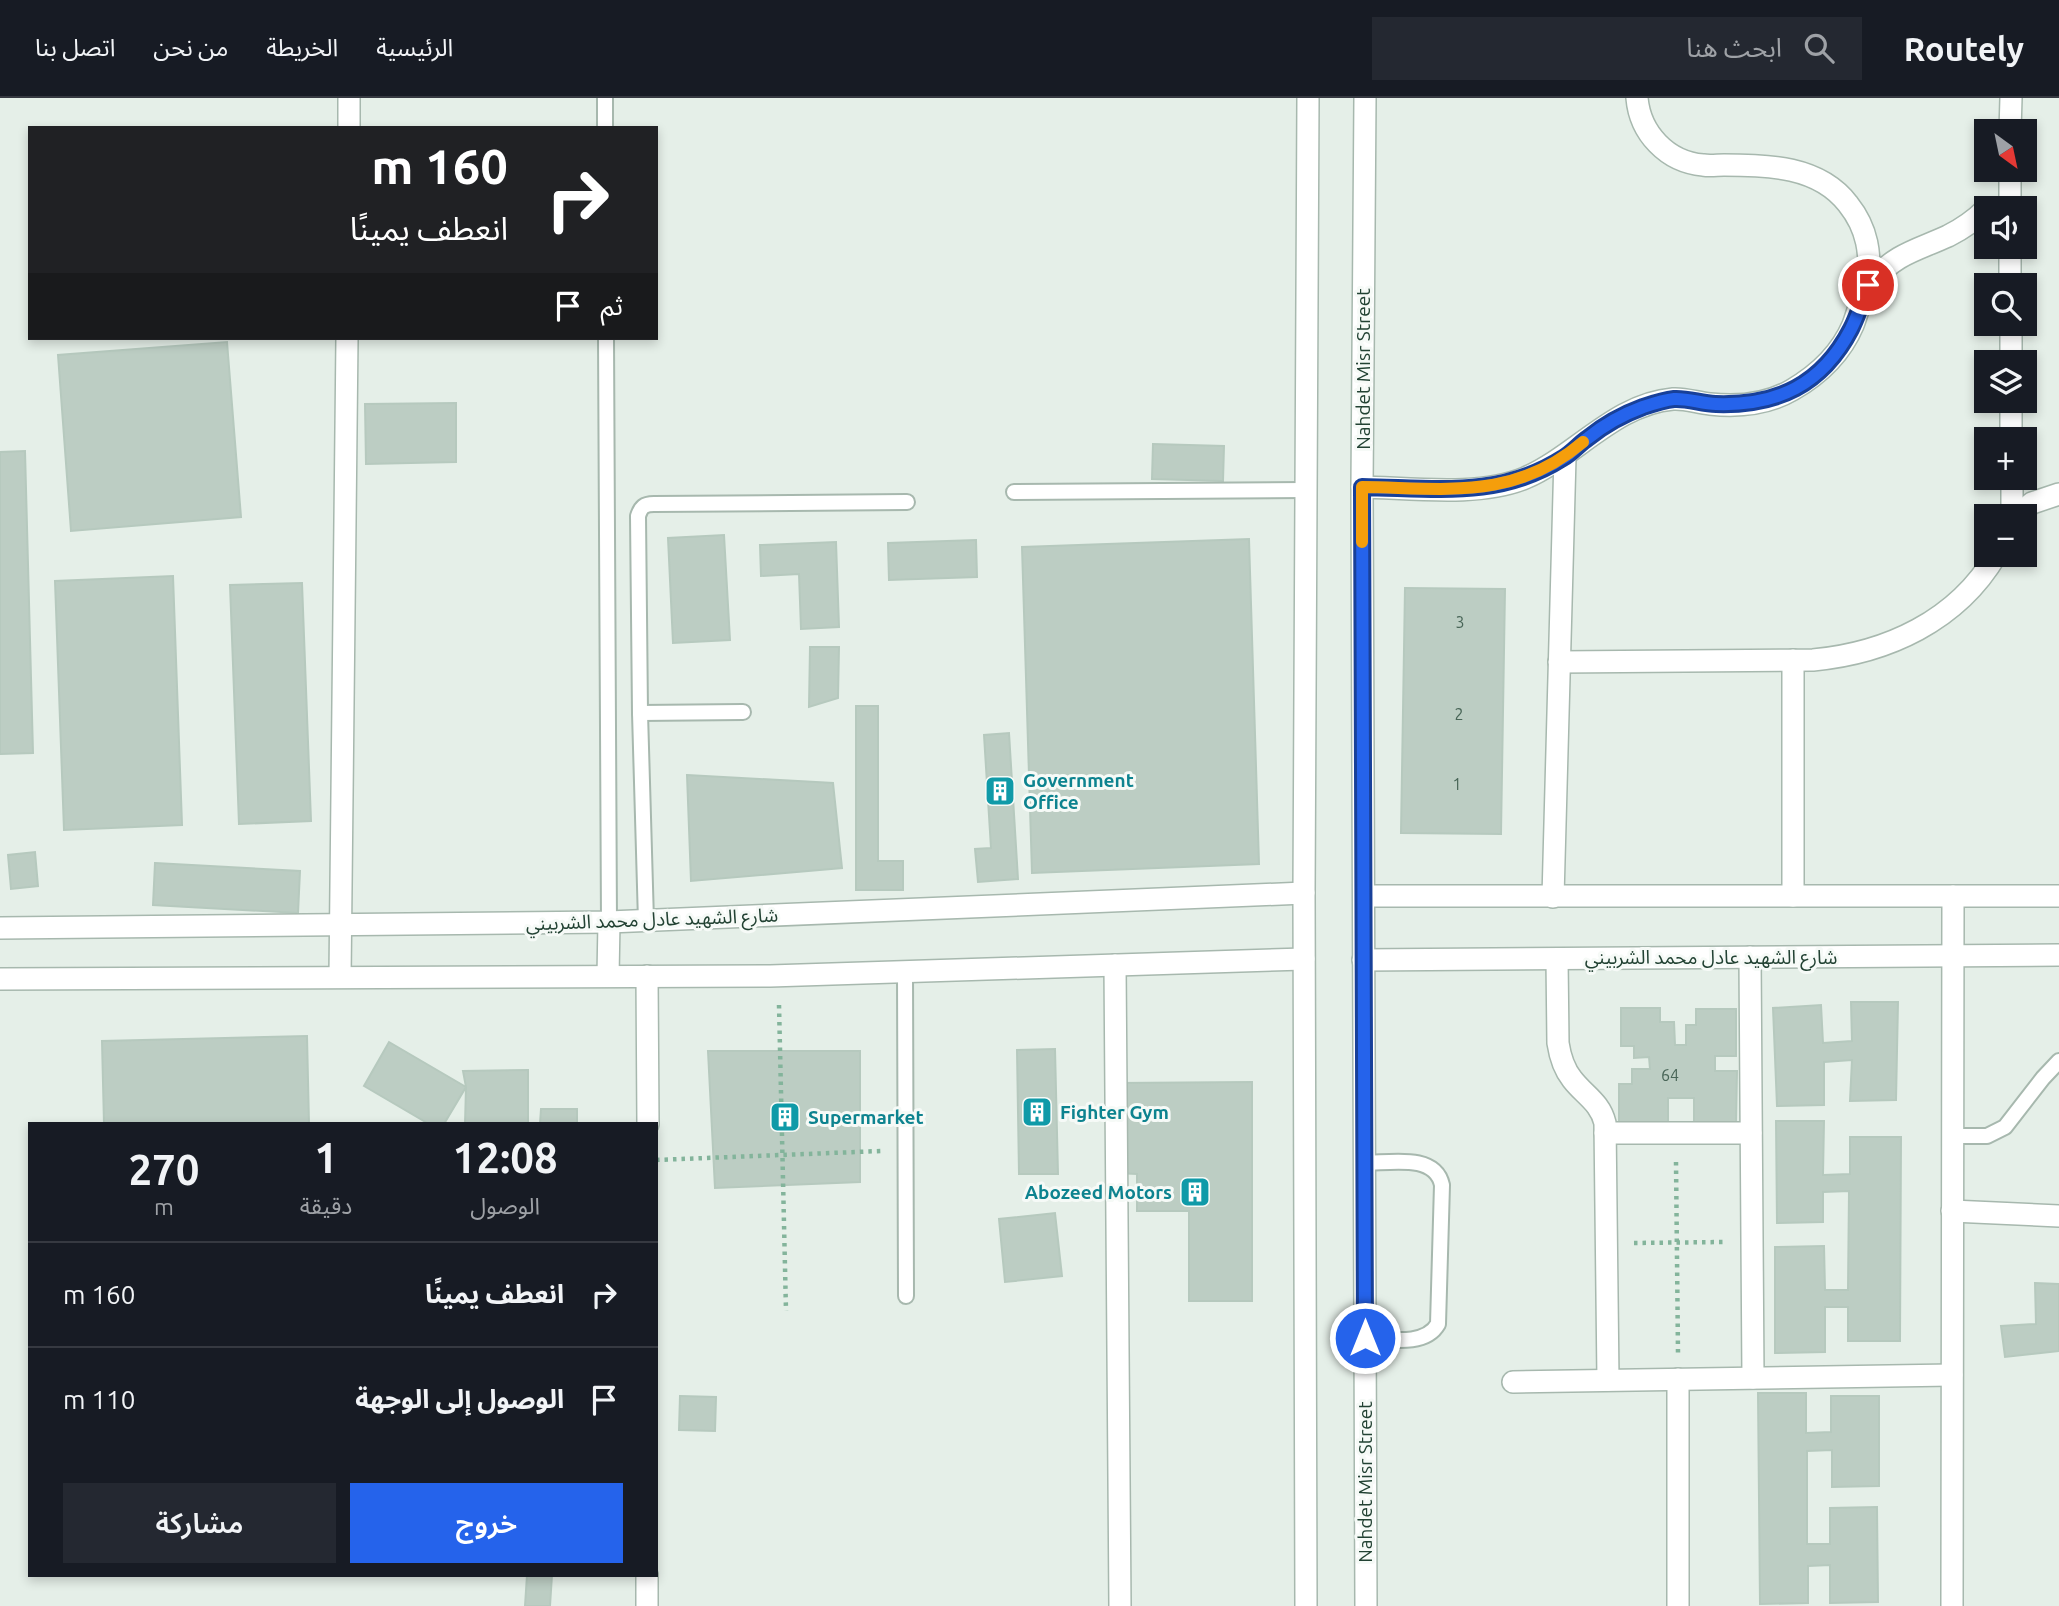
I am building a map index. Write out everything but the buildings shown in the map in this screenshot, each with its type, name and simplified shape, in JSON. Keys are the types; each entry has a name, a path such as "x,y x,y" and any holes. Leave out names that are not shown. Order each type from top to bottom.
{"street":[{"path":"349,98 349,126"},
{"path":"1306,1606 1304,892 1308,98"},
{"name":"Nahdet Misr Street","path":"1365,98 1362,487 1366,1606"},
{"path":"1362,487 1478,489 1523,479 1565,457 1615,420 1644,407 1674,399 1741,405 1769,401 1808,380 1840,348 1868,285 1871,261 1867,237 1857,215 1843,196 1824,181 1802,172 1779,168 1703,166 1684,161 1666,152 1651,138 1641,120 1637,98"},
{"path":"2010,119 2011,98"},
{"path":"1868,285 1901,255 1948,236 1974,220"},
{"path":"340,977 346,340"},
{"path":"1553,897 1565,457"},
{"path":"2031,504 2059,494"},
{"path":"1559,662 1793,660 1842,657 1870,651 1896,642 1946,612 1968,593 1988,567"},
{"path":"1793,660 1793,896"},
{"name":"شارع الشهيد عادل محمد الشربيني","path":"0,929 646,921 1304,892"},
{"path":"1364,896 2059,897"},
{"path":"1952,1606 1953,897"},
{"path":"608,976 609,922"},
{"name":"شارع الشهيد عادل محمد الشربيني","path":"1363,960 2059,955"},
{"path":"1749,957 1753,1378"},
{"path":"0,979 778,976 1304,959"},
{"path":"1557,959 1560,1056 1572,1079 1597,1104 1602,1113 1605,1133 1608,1380"},
{"path":"1115,965 1119,1606"},
{"path":"647,976 648,1122"},
{"path":"1605,1133 1751,1133"},
{"path":"1952,1211 2059,1216"},
{"path":"1513,1381 1952,1375"},
{"path":"1673,1603 1678,1379"},
{"path":"647,1577 647,1606"}],"lane":[{"path":"605,98 605,126"},
{"path":"606,340 609,922"},
{"path":"1014,492 1307,490"},
{"path":"646,921 640,713 640,509 646,504 907,502"},
{"path":"640,713 743,712"},
{"path":"905,972 906,1296"},
{"path":"1952,1136 1987,1136 2005,1127 2059,1061"},
{"path":"1364,1163 1426,1164 1437,1172 1442,1185 1438,1324 1431,1334 1418,1339 1365,1338"}],"path":[{"path":"778,976 786,1311"},
{"path":"1676,1133 1678,1379"},
{"path":"658,1160 906,1150"},
{"path":"1606,1244 1752,1242"}],"slow traffic":[{"path":"1362,542 1362,487 1478,489 1501,485 1523,479 1565,457 1583,442"}],"place":[{"name":"Government Office","path":"1000,791"},
{"name":"Fighter Gym","path":"1037,1112"},
{"name":"Supermarket","path":"785,1117"},
{"name":"Abozeed Motors","path":"1195,1192"}],"route":[{"path":"1365,1338 1362,487 1478,489 1501,485 1523,479 1565,457 1615,420 1644,407 1674,399 1741,405 1769,401 1808,380 1840,348 1868,285"}]}
